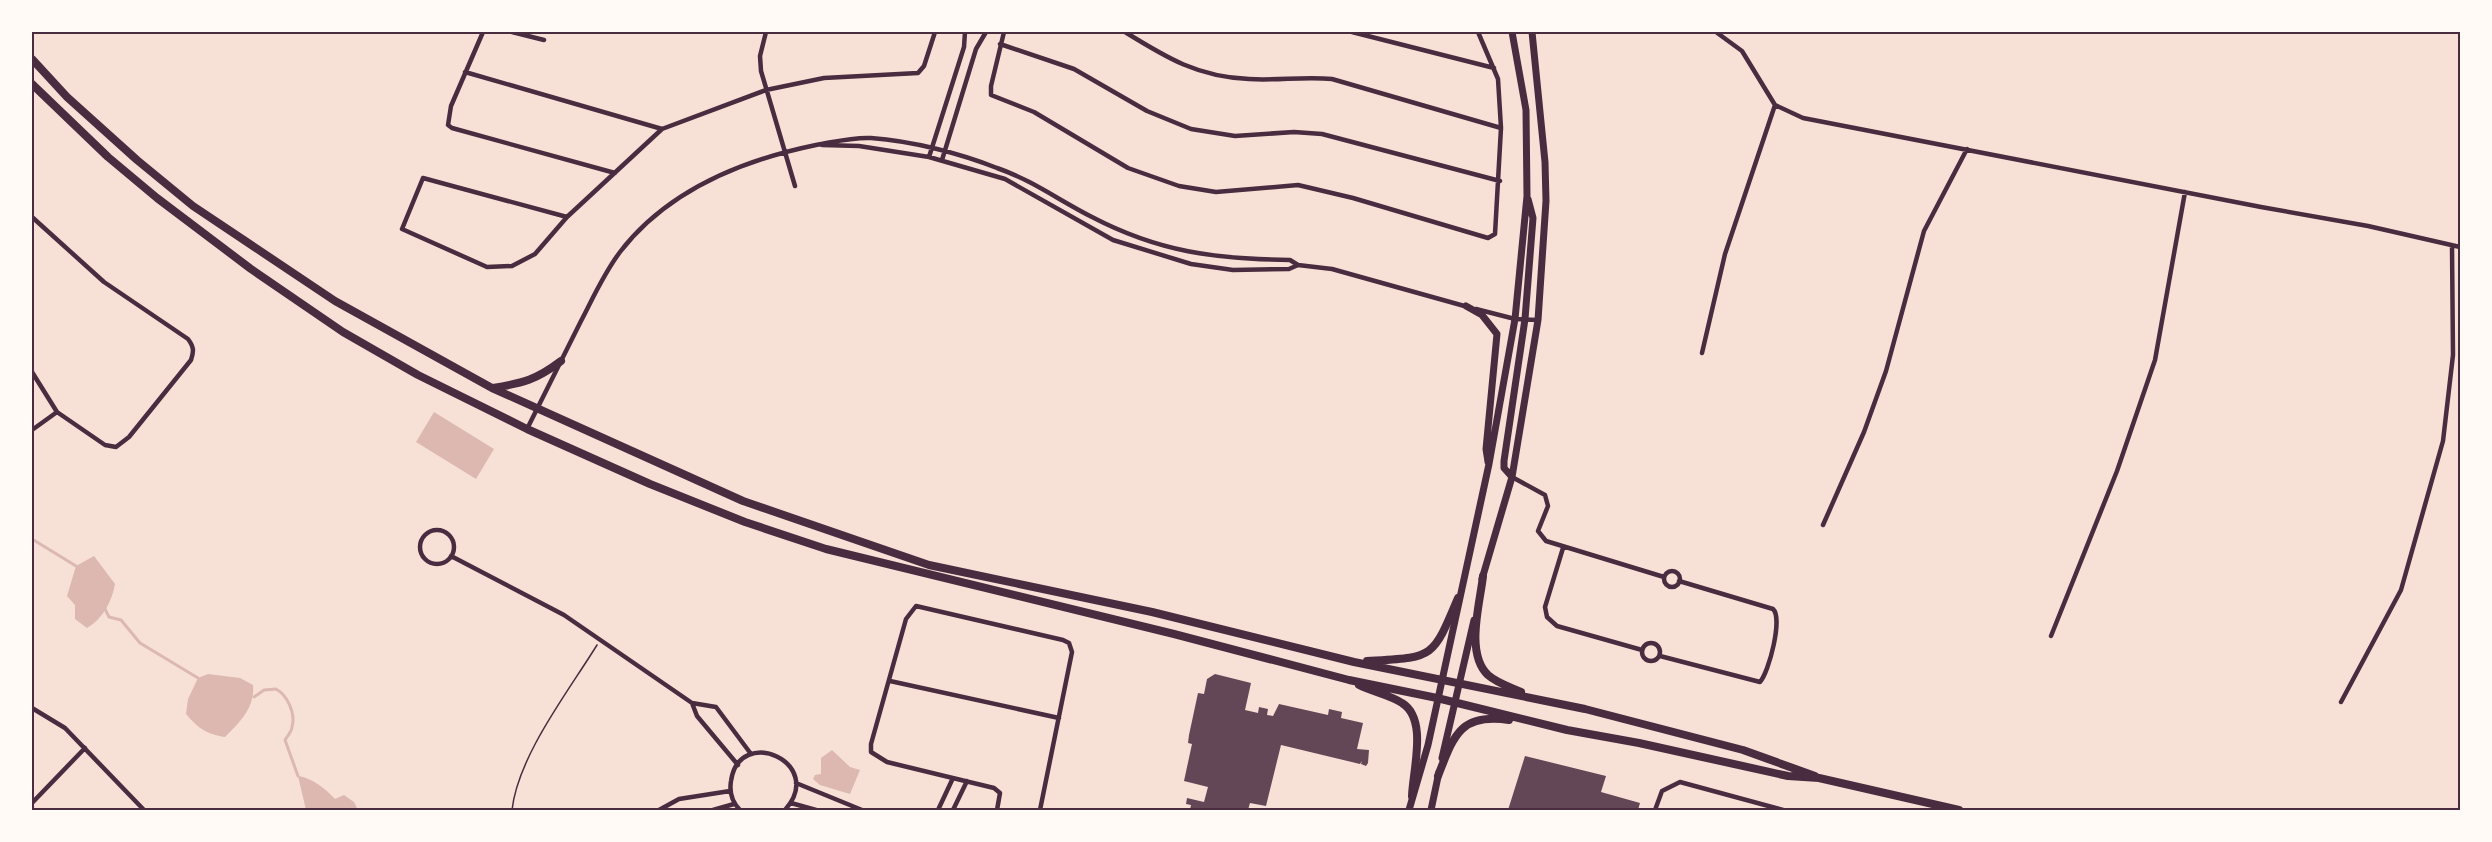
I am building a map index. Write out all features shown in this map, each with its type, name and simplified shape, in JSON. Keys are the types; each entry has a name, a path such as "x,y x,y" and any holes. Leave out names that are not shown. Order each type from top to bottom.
{"main road":[{"path":"1409,810 1428,745 1458,598 1489,464 1515,318 1527,196 1526,110 1512,32"},
{"path":"1431,810 1483,576 1512,477 1538,320 1546,192 1532,32"},
{"path":"32,59 67,97 137,160 193,206 335,301 492,388 743,501 929,565 1152,612 1354,662 1585,709"},
{"path":"32,84 108,157 157,198 251,269 343,332 418,375 527,429 650,484 745,522 826,549 1174,634 1349,680 1455,702 1567,730"},
{"path":"1512,477 1504,468 1504,461 1525,319 1533,218 1527,196"},
{"path":"1466,306 1482,315 1497,334 1486,449 1489,464"},
{"path":"492,388 527,382 539,377 561,361"},
{"path":"1483,576 1476,650 1484,669 1498,681 1522,693 1743,750 1819,778 1959,810"},
{"path":"1354,662 1405,659 1426,653 1439,642 1458,598"},
{"path":"1349,680 1403,703 1416,717 1418,742 1412,796"},
{"path":"1438,776 1460,730 1478,718 1490,717 1640,742 1788,776 1819,778"}],"street":[{"path":"483,32 451,106 448,120 452,128 615,173"},
{"path":"512,32 544,40"},
{"path":"766,32 759,62 765,90 795,186"},
{"path":"567,217 423,178 402,229 486,267 512,266 535,254 567,217 662,129 765,90 824,78 918,74 924,66 935,32"},
{"path":"929,157 964,47 965,32"},
{"path":"942,160 976,50 986,32"},
{"path":"1004,32 990,89 993,97 1034,112 1128,168 1179,186 1216,192 1298,185 1353,198 1488,238 1495,234 1500,181 1501,128 1494,68 1478,32"},
{"path":"1125,32 1172,61 1200,72 1249,79 1314,77 1332,79 1501,128"},
{"path":"1352,32 1494,68"},
{"path":"1716,32 1742,51 1775,105 1784,111 1820,123 2368,225 2460,247"},
{"path":"1000,44 1074,69 1169,122 1191,129 1235,136 1294,132 1322,134 1500,181"},
{"path":"964,47 976,50"},
{"path":"465,72 662,129"},
{"path":"1702,353 1725,254 1775,105"},
{"path":"820,145 831,141 869,138 932,149 996,167 1031,182 1091,217 1169,248 1212,257 1290,260 1298,265 1332,269 1515,318 1538,320"},
{"path":"527,429 609,270 636,234 655,216 695,188 740,165 795,149 820,145 859,146 942,160 1005,180 1104,235 1148,252 1191,264 1233,270 1289,269 1298,265"},
{"path":"1823,525 1864,432 1886,371 1924,231 1967,149"},
{"path":"2051,636 2117,471 2155,360 2185,192"},
{"path":"32,218 104,282 182,334 193,346 191,360 129,437 116,447 105,445 57,412 32,372"},
{"path":"2341,702 2401,590 2442,449 2452,355 2452,246"},
{"path":"32,430 57,412"},
{"path":"1512,477 1545,495 1548,506 1538,527 1539,534 1546,541 1664,577 1674,571 1679,581 1773,609 1778,619 1765,675 1760,682 1660,656"},
{"path":"431,530 448,533 454,543 451,556 439,564 428,561 420,548 423,537 431,530"},
{"path":"1563,548 1545,607 1549,620 1557,626 1642,650"},
{"path":"451,556 564,615 692,703 718,709 751,754"},
{"path":"1664,577 1664,581 1670,587 1679,581"},
{"path":"998,810 999,790 887,762 873,755 871,744 906,619 912,609 919,606 1067,641 1072,652 1040,810"},
{"path":"1642,650 1647,644 1656,644 1660,656"},
{"path":"1642,650 1644,659 1648,661 1653,661 1660,656"},
{"path":"890,681 1059,718"},
{"path":"692,703 697,716 738,765"},
{"path":"32,708 65,728 144,810"},
{"path":"32,803 85,748"},
{"path":"740,810 734,804 730,791 731,777 738,765 751,754 761,752 781,758 789,764 796,783 791,803 785,810"},
{"path":"938,810 953,778"},
{"path":"953,810 967,782"},
{"path":"1654,810 1662,791 1680,782 1783,810"},
{"path":"796,783 862,810"},
{"path":"659,810 679,799 730,791"},
{"path":"791,803 816,810"},
{"path":"713,810 734,804"}],"path":[{"path":"512,810 514,792 524,766 600,639"}],"shaded area":[{"path":"434,412 494,449 476,479 416,442"},
{"path":"94,556 115,584 106,609 98,620 87,628 75,619 75,605 67,596 76,566"},
{"path":"208,674 240,678 253,685 249,708 225,737 203,730 186,714 188,699 198,678"},
{"path":"832,750 850,767 860,770 850,794 820,785 813,779 815,775 821,774 821,758"},
{"path":"298,776 318,784 335,799 344,795 354,802 358,810 306,810"}],"building":[{"path":"1215,674 1251,683 1245,710 1258,713 1259,707 1268,709 1267,715 1273,716 1279,704 1328,715 1329,709 1342,712 1341,718 1363,723 1357,749 1369,750 1368,763 1366,766 1361,764 1362,761 1360,764 1281,745 1266,806 1250,803 1248,810 1190,810 1191,805 1186,804 1187,798 1204,802 1208,787 1184,781 1192,744 1188,743 1189,735 1198,693 1204,694 1207,679"},
{"path":"1525,756 1606,776 1601,792 1640,803 1638,810 1508,810"}],"waterway":[{"path":"32,539 76,566"},
{"path":"105,609 109,617 121,620 140,643 198,678"},
{"path":"254,697 264,690 276,689 287,700 292,710 293,722 285,740 298,776"}]}
